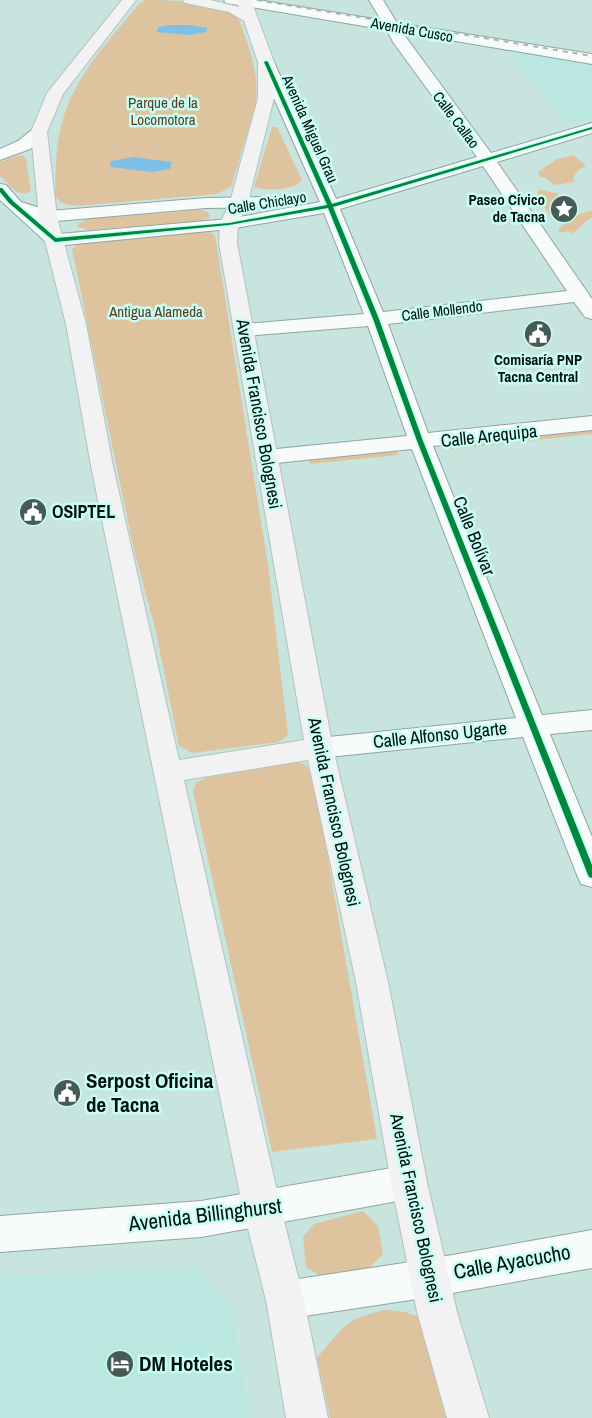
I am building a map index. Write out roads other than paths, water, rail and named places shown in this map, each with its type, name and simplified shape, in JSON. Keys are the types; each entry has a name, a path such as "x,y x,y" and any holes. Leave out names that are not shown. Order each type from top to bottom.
{"main road":[{"path":"130,0 55,93 39,132 48,217 76,324 102,466 262,1209 285,1300 307,1418"},
{"path":"190,0 233,8 250,18"},
{"name":"Avenida Miguel Grau","path":"239,202 266,98 266,62 250,18 240,1"},
{"name":"Avenida Francisco Bolognesi","path":"239,202 229,224 228,243 319,748 372,982 409,1182 437,1312 468,1418"},
{"path":"169,772 319,748"}],"street":[{"name":"Avenida Cusco","path":"270,0 391,24 592,59"},
{"name":"Calle Callao","path":"376,0 398,39 485,158 592,313"},
{"name":"Avenida Cusco","path":"240,1 592,53"},
{"name":"Avenida Miguel Grau","path":"266,62 330,206"},
{"name":"Calle Chiclayo","path":"55,240 229,224 330,206 485,158 592,128"},
{"path":"0,156 24,145 39,132"},
{"path":"506,189 512,175 524,162 538,153 558,146 592,142"},
{"path":"4,198 55,240"},
{"name":"Calle Chiclayo","path":"4,198 48,217 239,202 296,202 330,206"},
{"name":"Calle Bolívar","path":"330,206 376,319 423,450 534,725 592,875"},
{"name":"Calle Mollendo","path":"244,330 376,319 580,295"},
{"name":"Calle Arequipa","path":"423,450 592,423"},
{"name":"Calle Arequipa","path":"268,466 423,450 592,440"},
{"name":"Calle Alfonso Ugarte","path":"319,748 592,720"},
{"name":"Avenida Billinghurst","path":"0,1234 201,1219 409,1182"},
{"name":"Calle Ayacucho","path":"285,1300 430,1278 592,1248"}],"water":[{"path":"189,25 207,28 206,32 189,35 156,32 159,27"},
{"path":"134,157 172,162 170,169 152,172 110,167 111,161"}],"railway":[{"path":"257,0 592,56"}],"place":[{"name":"Paseo Cívico de Tacna","path":"564,209"},
{"name":"Comisaría PNP Tacna Central","path":"538,334"},
{"name":"OSIPTEL","path":"33,512"},
{"name":"Serpost Oficina de Tacna","path":"67,1093"},
{"name":"DM Hoteles","path":"120,1364"}],"park label":[{"name":"Parque de la Locomotora","path":"163,112"},
{"name":"Antigua Alameda","path":"156,312"}]}
